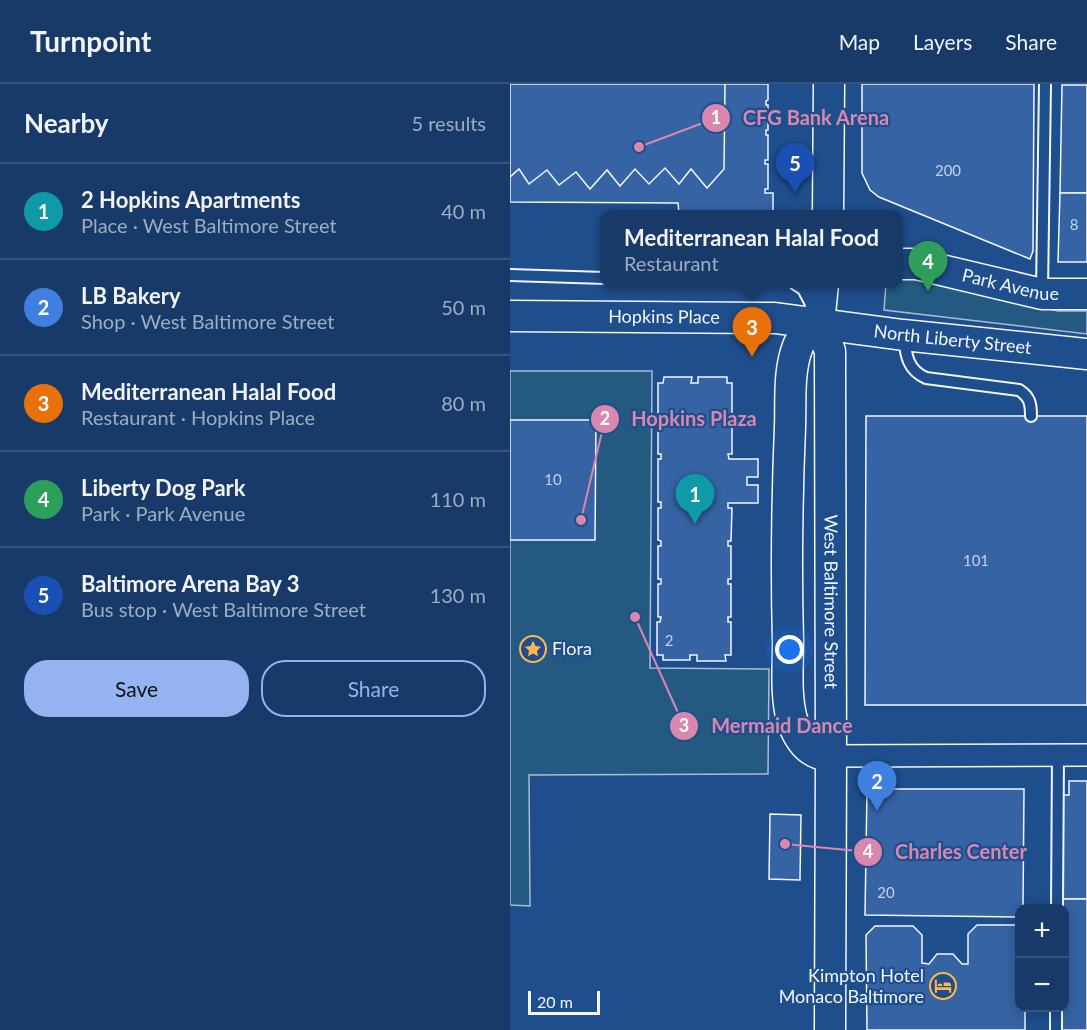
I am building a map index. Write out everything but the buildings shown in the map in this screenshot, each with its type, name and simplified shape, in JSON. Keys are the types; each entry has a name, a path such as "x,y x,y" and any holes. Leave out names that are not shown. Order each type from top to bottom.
{"main road":[{"path":"828,210 829,84"},
{"name":"Park Avenue","path":"903,264 916,264 1042,294 1087,294"},
{"name":"West Baltimore Street","path":"823,288 819,323 830,351 830,1030"},
{"name":"Hopkins Place","path":"510,316 758,318 819,323"},
{"path":"819,323 798,344 793,365 788,491 789,691 793,722 800,739 815,753 821,756 831,756"},
{"name":"North Liberty Street","path":"819,323 903,335 1087,354"}],"street":[{"path":"831,756 1087,755"}],"lane":[{"path":"1042,294 1045,84"},
{"path":"510,275 600,278"},
{"path":"801,288 819,323"},
{"path":"903,335 906,356 911,368 918,374 926,378 1019,390 1030,401 1031,416"},
{"path":"1057,904 1058,755"},
{"path":"1056,1012 1056,1030"}],"shaded area":[{"path":"903,276 1058,311 1087,311 1087,334 884,310 886,288 903,288"},
{"path":"510,371 652,371 650,668 769,669 768,774 529,775 530,906 510,905"}],"place":[{"name":"CFG Bank Arena","path":"639,147"},
{"name":"Baltimore Arena Bay 3","path":"795,193"},
{"name":"Liberty Dog Park","path":"928,291"},
{"name":"Mediterranean Halal Food","path":"752,357"},
{"name":"Hopkins Plaza","path":"581,520"},
{"name":"2 Hopkins Apartments","path":"695,524"},
{"name":"Mermaid Dance","path":"635,617"},
{"name":"Flora","path":"533,649"},
{"name":"LB Bakery","path":"877,811"},
{"name":"Charles Center","path":"785,844"},
{"name":"Kimpton Hotel Monaco Baltimore","path":"943,986"}]}
